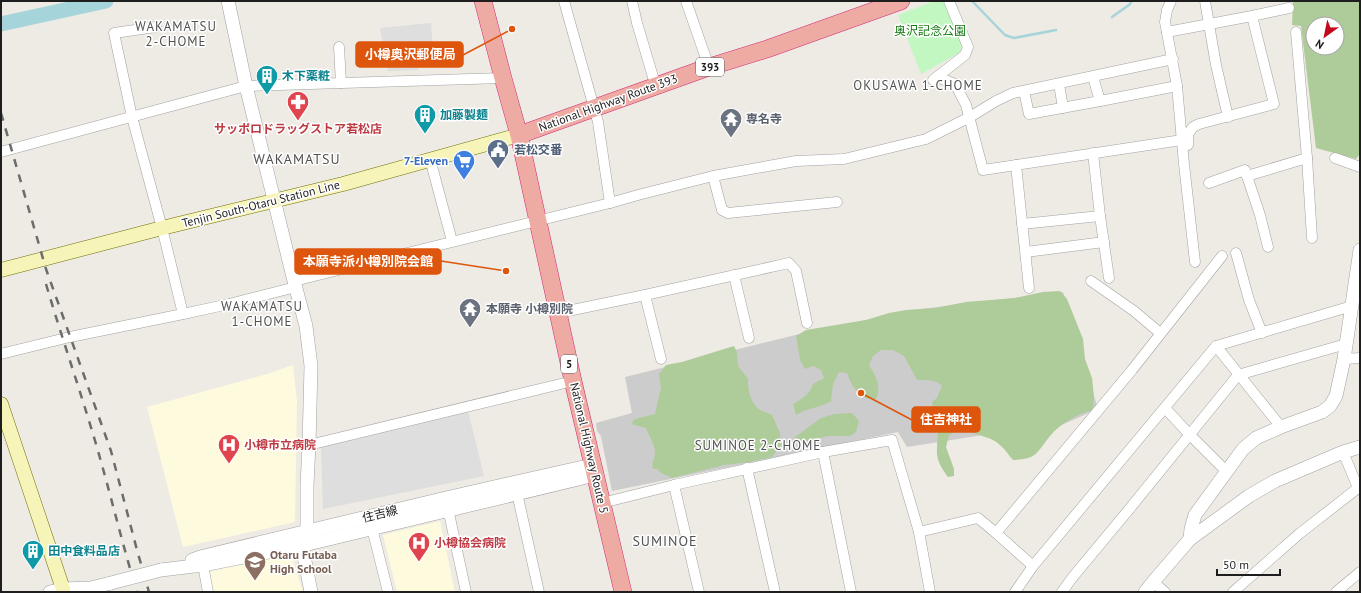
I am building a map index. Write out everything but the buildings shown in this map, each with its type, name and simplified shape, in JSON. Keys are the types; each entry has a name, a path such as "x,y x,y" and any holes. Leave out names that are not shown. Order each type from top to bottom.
{"highway":[{"name":"National Highway Route 5","path":"483,1 503,78 520,135 573,381 623,592"},
{"name":"National Highway Route 393","path":"520,135 709,67 767,49 901,1"}],"main road":[{"name":"Tenjin South-Otaru Station Line","path":"1,270 162,228 343,184 520,135"},
{"path":"1,404 59,591"}],"street":[{"path":"228,1 246,86 306,326 311,366 307,531 303,551 311,592"},
{"path":"564,1 598,122 610,203"},
{"path":"632,1 656,87"},
{"path":"686,1 709,67"},
{"path":"949,1 968,47 965,55 935,78 955,84 966,105 983,170 1182,140"},
{"path":"1171,1 1167,10 1165,22 1177,86 1195,262"},
{"path":"1205,1 1208,24 1228,117"},
{"path":"1167,32 1289,8"},
{"path":"1184,164 1188,159 1188,134 1199,124 1274,104 1252,16"},
{"path":"156,27 114,33 132,117 162,228 183,314"},
{"path":"1296,32 1312,238"},
{"path":"339,47 341,83"},
{"path":"1,354 70,337 183,314 452,241 610,203 713,176 796,161 844,159 926,139 1013,93 1173,59"},
{"path":"1093,77 1100,101"},
{"path":"1,152 246,86 503,78"},
{"path":"1059,84 1063,108"},
{"path":"1024,91 1029,114 1177,86"},
{"path":"1093,153 1109,278"},
{"path":"1247,176 1306,158"},
{"path":"1335,158 1360,167"},
{"path":"430,159 452,241"},
{"path":"1016,165 1029,288"},
{"path":"1209,183 1245,170 1260,215 1268,247"},
{"path":"713,176 722,210 728,213 837,202"},
{"path":"1022,224 1100,216"},
{"path":"1026,252 1104,242"},
{"path":"1190,539 1195,515 1243,449 1256,438 1322,412 1330,406 1336,396 1344,359 1360,250"},
{"path":"1236,253 1249,300 1262,332"},
{"path":"996,533 1127,376 1222,256"},
{"path":"558,313 645,296 789,263 796,271 807,323"},
{"path":"734,275 749,338"},
{"path":"1091,281 1134,311 1160,333"},
{"path":"645,296 661,359"},
{"path":"1015,592 1033,566 1216,346 1352,306"},
{"path":"1062,592 1238,375 1346,344"},
{"path":"1216,346 1238,375 1282,427"},
{"path":"1344,359 1360,358"},
{"path":"309,445 573,381"},
{"path":"1165,408 1226,471"},
{"path":"602,503 747,468 823,452 892,440 919,532 930,592"},
{"path":"1165,592 1149,587 1190,539 1249,496 1275,481 1343,452 1360,447"},
{"path":"823,452 851,592"},
{"path":"1233,592 1300,534 1358,488 1343,452"},
{"path":"747,468 775,592"},
{"name":"住吉線","path":"59,591 87,590 111,582 165,569 200,557 307,531 447,504 517,493 594,470"},
{"name":"住吉線","path":"165,569 203,565 304,545 372,528 447,504 594,470"},
{"path":"674,485 699,592"},
{"path":"517,493 539,592"},
{"path":"447,504 466,592"},
{"path":"919,532 978,518 1033,566"},
{"path":"372,528 388,592"},
{"path":"203,565 208,592"},
{"path":"1336,592 1360,572"}],"shaded area":[{"path":"431,23 433,51 416,51 418,70 388,71 380,28"},
{"path":"1063,292 1098,409 1014,446 1002,432 907,447 898,432 612,491 601,436 597,431 596,423 632,413 625,377 816,330 921,309"},
{"name":"小樽市立病院","path":"293,365 297,401 295,522 183,547 147,407 267,374"},
{"path":"468,411 484,476 323,509 321,447"},
{"name":"小樽協会病院","path":"440,521 455,592 397,592 383,535"},
{"name":"Otaru Futaba High School","path":"286,555 293,559 303,592 211,592 209,572"}],"green space":[{"name":"奥沢記念公園","path":"934,1 945,1 962,46 959,53 921,74 898,15"},
{"path":"1293,1 1360,1 1360,154 1356,159 1316,148 1301,26 1292,25"},
{"path":"1060,291 1067,299 1083,339 1085,359 1092,378 1094,397 1093,410 1081,414 1064,423 1054,431 1039,451 1032,456 1013,460 994,440 971,432 959,431 949,435 946,447 954,469 954,476 948,477 937,457 938,427 932,402 937,398 942,386 934,381 917,380 904,356 893,350 881,350 873,356 869,365 878,385 878,394 876,399 865,398 854,388 847,373 839,372 833,384 831,401 796,415 793,404 808,393 813,384 824,378 821,370 813,366 805,369 800,360 796,336 806,330 866,320 889,313 906,310 935,308 966,302 1015,298 1043,292"},
{"path":"734,346 737,352 738,366 748,379 748,388 752,400 760,410 772,415 780,433 781,445 772,457 724,465 672,478 661,473 657,469 653,469 652,465 655,450 646,428 631,424 635,419 655,414 661,388 659,374 666,365 682,362"},
{"path":"852,413 859,421 856,432 850,436 828,436 799,443 796,441 795,437 821,418 834,414"}],"waterway":[{"path":"1,24 106,1"},
{"path":"972,1 1005,35 1014,38 1056,30"},
{"path":"1112,17 1129,5 1132,1"}],"railway":[{"path":"1,113 46,269 111,451 149,592"},
{"path":"46,284 93,434 137,592"}],"place":[{"name":"小樽奥沢郵便局","path":"512,29"},
{"name":"木下薬粧","path":"267,96"},
{"name":"サッポロドラッグストア若松店","path":"298,122"},
{"name":"加藤製麺","path":"425,134"},
{"name":"専名寺","path":"731,138"},
{"name":"若松交番","path":"498,170"},
{"name":"7-Eleven","path":"464,180"},
{"name":"本願寺派小樽別院会館","path":"506,271"},
{"name":"本願寺 小樽別院","path":"470,328"},
{"name":"住吉神社","path":"861,393"},
{"name":"小樽市立病院","path":"229,464"},
{"name":"小樽協会病院","path":"419,562"},
{"name":"田中食料品店","path":"33,570"},
{"name":"Otaru Futaba High School","path":"255,582"}],"district":[{"name":"WAKAMATSU 2-CHOME","path":"176,34"},
{"name":"OKUSAWA 1-CHOME","path":"918,85"},
{"name":"WAKAMATSU","path":"297,159"},
{"name":"WAKAMATSU 1-CHOME","path":"262,314"},
{"name":"SUMINOE 2-CHOME","path":"758,445"},
{"name":"SUMINOE","path":"665,541"}]}
